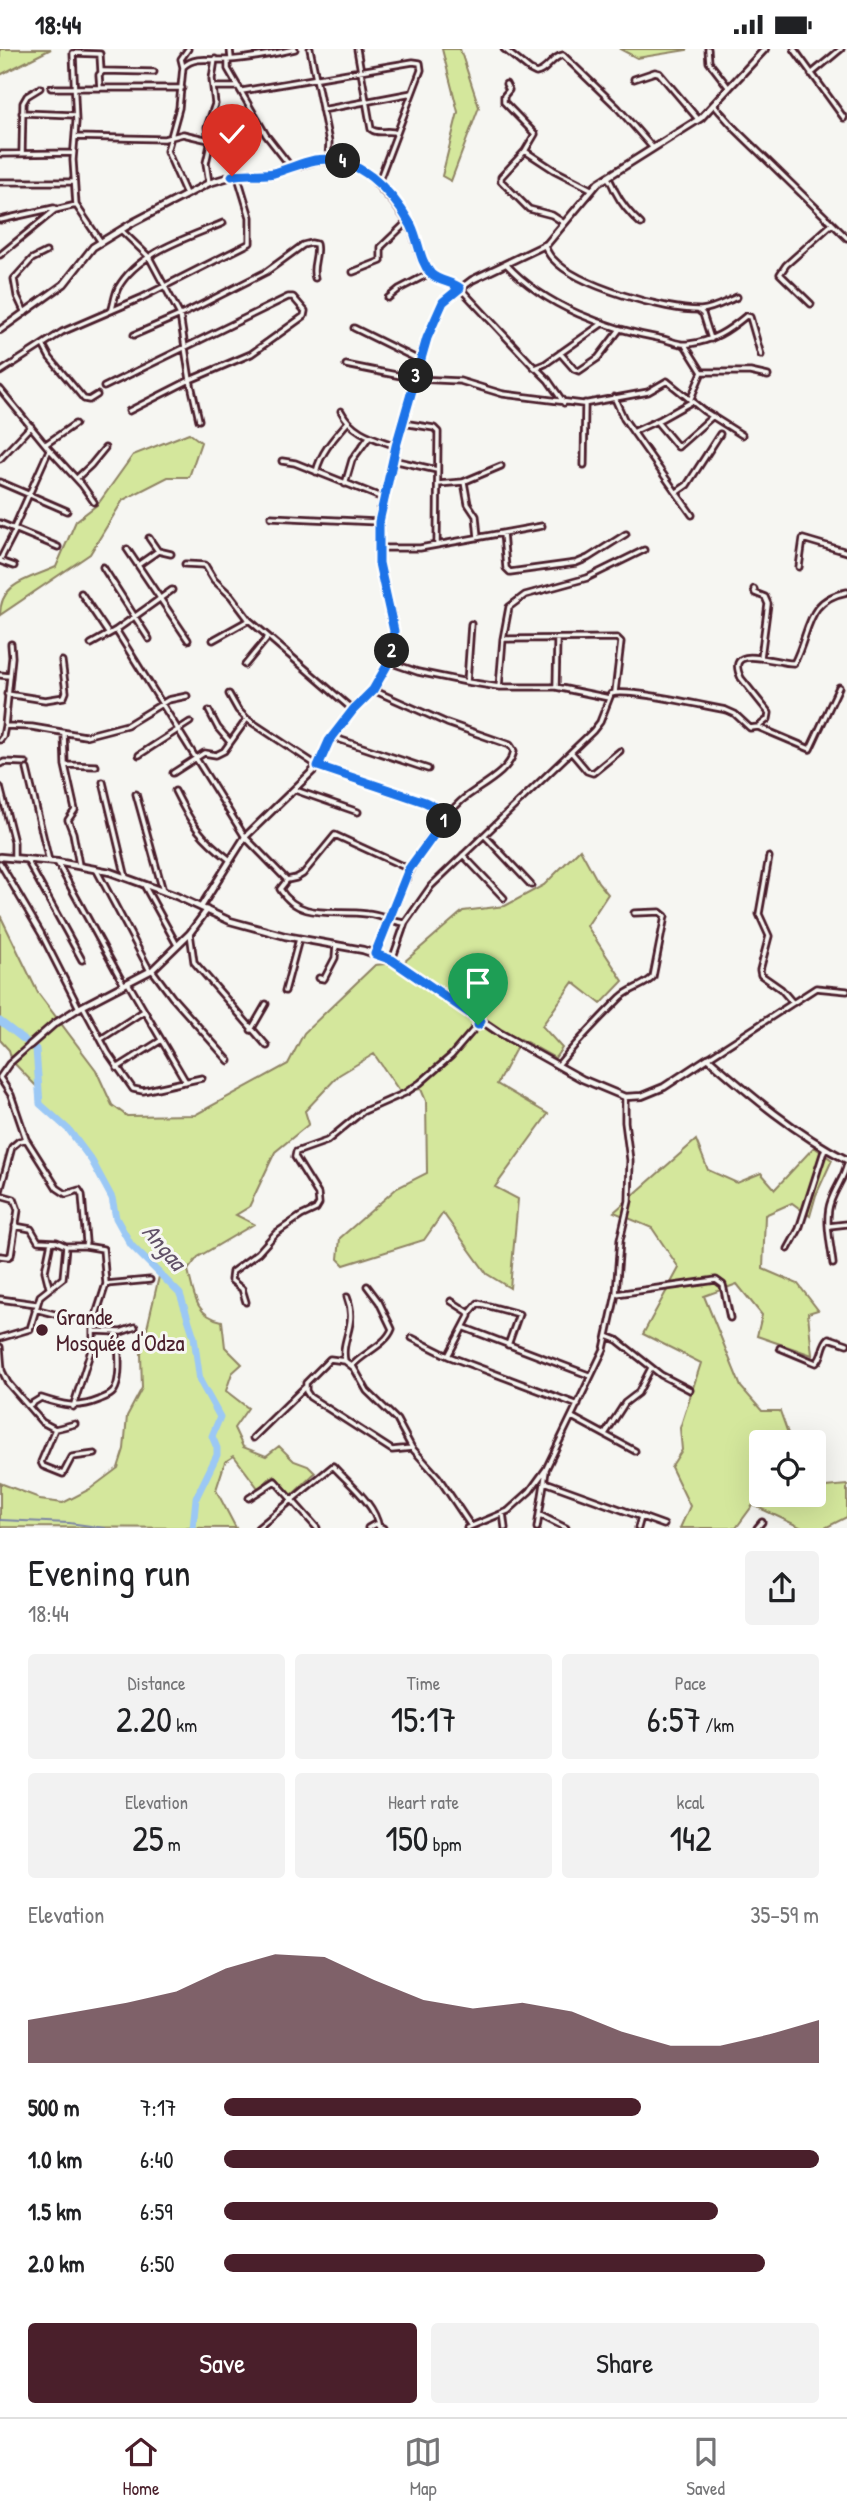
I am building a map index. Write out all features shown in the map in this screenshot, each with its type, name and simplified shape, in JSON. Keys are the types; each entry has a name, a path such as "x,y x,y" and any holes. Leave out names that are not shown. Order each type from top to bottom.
{"street":[{"path":"186,194 167,147 182,88 181,59 188,49"},
{"path":"230,49 228,69 266,135 291,167"},
{"path":"183,67 190,61 229,60 295,49"},
{"path":"310,49 329,142 328,159"},
{"path":"357,49 372,131 389,130 397,133"},
{"path":"504,49 536,73 544,71 557,56 563,55 617,107 652,147"},
{"path":"708,49 709,62 729,88"},
{"path":"201,907 245,837 318,766 334,735 373,690 389,662 394,631 378,548 379,522 396,446 421,361 443,302 460,288 544,245 565,224 591,189 698,119 765,49"},
{"path":"794,49 844,118"},
{"path":"811,74 841,49"},
{"path":"100,88 100,54 73,51 76,87 73,153 76,205 101,242"},
{"path":"209,183 206,163 210,148 207,127 215,104 212,70 215,59"},
{"path":"213,87 241,89 420,63 421,70 378,183"},
{"path":"101,72 153,72"},
{"path":"634,79 654,72 659,73 698,119"},
{"path":"506,85 509,89 504,96 504,102 535,133 525,151 501,177 502,184 529,209 552,215 565,224"},
{"path":"22,153 24,100 40,88"},
{"path":"51,88 182,88"},
{"path":"322,110 412,93"},
{"path":"714,105 736,130 847,237"},
{"path":"22,113 76,115"},
{"path":"75,137 171,139 183,134 209,140"},
{"path":"525,151 591,189"},
{"path":"0,154 73,153"},
{"path":"0,330 26,314 64,284 84,256 101,242 186,194 237,174 270,174 328,159 350,162 378,183 408,221 421,258 433,277 460,288 535,368 541,371 564,403"},
{"path":"0,372 69,329 165,286 251,242 250,217 237,174"},
{"path":"607,177 629,212 641,224"},
{"path":"0,182 74,182"},
{"path":"0,220 76,205"},
{"path":"0,255 60,208"},
{"path":"353,272 381,261 381,247 408,221"},
{"path":"113,309 121,285 149,257 223,223"},
{"path":"811,304 780,274 786,265 832,224"},
{"path":"121,230 149,257 180,315 199,420"},
{"path":"134,335 266,272 300,247 311,243 317,246 313,268 315,278"},
{"path":"544,245 552,259 568,271 608,290 654,303 698,310 710,309 737,297"},
{"path":"26,314 17,296 14,279 29,262 46,251"},
{"path":"506,264 530,286 575,313 620,330 685,345 711,339 729,330 746,316 750,317 761,355"},
{"path":"388,297 430,273"},
{"path":"104,387 288,297 293,297 306,312 251,354 190,380 129,411"},
{"path":"698,310 703,314 711,339"},
{"path":"535,368 603,323"},
{"path":"354,328 421,361"},
{"path":"559,353 579,371 598,358 620,330"},
{"path":"43,345 50,358 84,399 89,400 97,395"},
{"path":"685,345 702,372"},
{"path":"346,365 416,379 460,381 503,394 564,403 585,403 648,392 667,381 742,435"},
{"path":"702,372 750,372 768,376"},
{"path":"633,432 657,422 692,400 702,372"},
{"path":"0,389 49,449 77,478 93,502"},
{"path":"614,397 633,432 692,515"},
{"path":"584,465 585,403"},
{"path":"341,411 347,423 369,436 396,446"},
{"path":"657,422 678,447 713,416"},
{"path":"316,472 327,446 347,423"},
{"path":"403,423 436,429 437,545"},
{"path":"46,445 75,424"},
{"path":"0,459 32,426"},
{"path":"677,492 687,485 720,434"},
{"path":"345,484 352,460 369,436"},
{"path":"77,478 105,448"},
{"path":"14,566 0,561 49,449"},
{"path":"282,461 288,460 383,498"},
{"path":"393,460 438,470"},
{"path":"438,484 463,482 501,466"},
{"path":"0,482 67,511"},
{"path":"463,482 468,505 476,516 478,537"},
{"path":"271,517 379,522"},
{"path":"0,523 58,547"},
{"path":"378,548 420,548 542,526"},
{"path":"503,533 506,568 510,572 576,563 626,534"},
{"path":"149,538 158,551 171,554"},
{"path":"799,567 803,539 847,552"},
{"path":"127,549 188,640"},
{"path":"499,687 509,607 524,595 587,578 644,550"},
{"path":"138,565 158,551"},
{"path":"185,563 205,565 214,580 231,596 249,620 353,710"},
{"path":"103,568 149,639"},
{"path":"754,589 755,593 765,597 768,604 761,657"},
{"path":"91,644 116,630 172,590"},
{"path":"758,727 768,719 769,713 746,686 738,667 747,656 794,663 816,608 826,598 847,592"},
{"path":"81,593 108,633"},
{"path":"214,640 249,620"},
{"path":"467,682 471,624"},
{"path":"116,630 245,837 287,880"},
{"path":"244,665 268,637"},
{"path":"392,960 405,923 430,886 597,726 609,698 615,692 621,642 617,638 503,639"},
{"path":"556,687 557,640"},
{"path":"0,740 5,726 11,644"},
{"path":"7,694 44,700 64,697 66,692 62,661"},
{"path":"389,662 418,672 467,682 499,687 556,687 609,698"},
{"path":"0,675 9,676"},
{"path":"615,692 636,693 726,711 735,714 750,728 758,727 810,749 839,687"},
{"path":"373,690 447,723 513,747 514,754 508,764 461,802 446,818 409,869 375,954"},
{"path":"229,694 247,719 318,766 425,802 446,818"},
{"path":"5,726 32,727 85,736 127,725 161,704 177,697 187,697"},
{"path":"0,706 6,706"},
{"path":"209,711 230,742"},
{"path":"173,773 207,753 219,754 247,719"},
{"path":"139,755 190,722"},
{"path":"64,733 65,765 75,810 68,820 79,865"},
{"path":"334,735 341,740 428,769"},
{"path":"571,753 587,771 593,773 620,751"},
{"path":"0,764 5,762 26,766 49,861"},
{"path":"65,765 96,766"},
{"path":"103,782 126,878"},
{"path":"0,787 14,842 14,857"},
{"path":"293,789 358,812"},
{"path":"175,791 195,829 230,860"},
{"path":"136,794 163,891"},
{"path":"405,923 362,913 299,908 281,891 281,886 287,880 296,879 303,874 335,835 409,869"},
{"path":"484,835 531,885"},
{"path":"463,855 504,898"},
{"path":"0,856 96,869 163,891 229,921 392,960 481,1021 602,1089 625,1097 642,1096 664,1087 819,987 847,991"},
{"path":"769,857 759,914 769,936 761,975 781,989 793,1003"},
{"path":"26,858 82,960"},
{"path":"57,862 126,984 186,1082"},
{"path":"0,863 128,1085 137,1091 202,1078"},
{"path":"96,869 151,970 229,1061"},
{"path":"144,884 177,945"},
{"path":"85,1246 82,1195 79,1190 66,1193 57,1188 26,1139 8,1086 0,1077 9,1064 34,1040 81,1007 151,970 190,933 207,910"},
{"path":"558,1065 621,998 653,977 665,916 660,912 634,913"},
{"path":"190,933 194,962 267,1047"},
{"path":"285,991 299,939"},
{"path":"319,978 324,979 330,972 336,945"},
{"path":"251,1030 266,1004"},
{"path":"101,1039 144,1011"},
{"path":"246,1301 242,1289 232,1280 232,1272 258,1252 276,1233 316,1209 319,1203 318,1194 295,1157 296,1152 327,1141 362,1112 405,1093 420,1083 451,1056 481,1021"},
{"path":"117,1068 161,1041"},
{"path":"708,1058 770,1110 847,1162 843,1180 831,1201 829,1226 833,1264"},
{"path":"253,1437 330,1359 345,1361 352,1366 367,1391 397,1420 412,1448 445,1487 469,1527 503,1513 530,1491 546,1469 600,1361 607,1336 629,1202 630,1160 625,1097"},
{"path":"0,1256 11,1255 16,1202 0,1193 12,1147 26,1139"},
{"path":"788,1249 799,1229 825,1148"},
{"path":"829,1226 847,1224"},
{"path":"15,1226 31,1229 38,1241 103,1249 106,1284 93,1324 90,1355 74,1406"},
{"path":"49,1288 45,1271 51,1242"},
{"path":"0,1338 30,1329 40,1296 63,1278 66,1246"},
{"path":"106,1284 150,1280"},
{"path":"616,1294 716,1280 723,1285 730,1318"},
{"path":"352,1366 364,1353 391,1333 388,1317 368,1286"},
{"path":"345,1361 343,1352 348,1342 352,1310 347,1297"},
{"path":"0,1299 93,1324"},
{"path":"451,1301 469,1314"},
{"path":"448,1356 465,1328 469,1314 478,1303 519,1314 508,1345"},
{"path":"94,1331 127,1331 135,1327"},
{"path":"465,1328 591,1376"},
{"path":"28,1406 41,1398 57,1405 88,1405 113,1392 118,1367 116,1332"},
{"path":"607,1336 617,1340 652,1368 690,1390"},
{"path":"412,1338 448,1356 578,1405"},
{"path":"780,1349 816,1363 824,1343 829,1338 847,1344"},
{"path":"0,1347 2,1371 8,1383 42,1422 55,1429 75,1424"},
{"path":"605,1434 625,1403 638,1393 652,1368"},
{"path":"0,1386 8,1383"},
{"path":"305,1387 310,1397 391,1450 412,1448"},
{"path":"572,1417 635,1451"},
{"path":"55,1429 41,1462 43,1466 63,1474 72,1457 95,1454"},
{"path":"258,1528 333,1466 369,1504 380,1527"},
{"path":"537,1528 546,1469"},
{"path":"249,1499 274,1481 317,1528"},
{"path":"545,1482 664,1525"},
{"path":"503,1513 505,1528"},
{"path":"540,1515 566,1528"},
{"path":"638,1528 641,1517"},
{"path":"757,1528 762,1521"},
{"path":"368,1528 374,1524 380,1527"}],"green space":[{"path":"0,49 51,49 0,75"},
{"path":"442,49 460,49 479,107 451,181 442,176 458,112"},
{"path":"620,49 687,49 687,50 637,58"},
{"path":"189,433 201,442 189,477 168,477 123,500 90,554 0,615 1,604 11,588 56,567 76,521 98,504 133,455"},
{"path":"580,849 598,882 608,894 587,926 623,981 601,1004 573,982 542,1026 562,1048 555,1058 521,1039 497,1084 548,1114 495,1187 518,1199 510,1288 487,1274 443,1213 424,1240 344,1265 338,1259 340,1238 397,1188 427,1173 426,1101 421,1089 400,1092 374,1054 339,1075 305,1111 309,1124 275,1152 249,1207 236,1215 254,1224 198,1257 188,1270 197,1302 206,1314 222,1321 225,1347 242,1364 232,1373 226,1391 248,1408 234,1428 243,1447 266,1456 279,1446 294,1461 308,1466 315,1473 292,1495 274,1475 258,1488 234,1456 225,1462 216,1490 236,1528 0,1527 0,1483 40,1500 63,1503 90,1489 118,1468 124,1449 127,1416 142,1388 141,1354 160,1272 131,1245 116,1218 112,1198 92,1161 69,1130 40,1104 37,1087 12,1061 9,1050 0,1040 0,915 38,993 96,1070 112,1105 127,1116 195,1115 288,1064 304,1033 375,965 404,962 463,911 505,906 544,885"},
{"path":"696,1140 708,1170 737,1183 761,1173 775,1189 814,1147 832,1160 810,1216 792,1203 765,1215 763,1269 798,1284 818,1310 808,1313 812,1355 757,1336 762,1315 737,1284 704,1296 741,1387 762,1411 780,1411 787,1430 749,1430 749,1507 752,1507 736,1528 680,1528 690,1506 671,1467 682,1450 680,1428 701,1363 643,1334 679,1268 652,1228 614,1212"},
{"path":"847,1485 847,1517 825,1528 802,1528 757,1507 826,1507 826,1487"}],"waterway":[{"name":"Angaa","path":"0,1021 36,1049 40,1104 69,1130 92,1161 112,1198 116,1218 131,1245 180,1294 194,1337 200,1381 220,1417 212,1436 217,1455 196,1498 193,1528"},
{"path":"0,1520 69,1523 105,1528"}],"place":[{"name":"Grande Mosquée d'Odza","path":"42,1330"}],"route":[{"path":"232,176 270,174 318,160 350,162 372,177 393,201 411,226 421,258 433,277 460,288 443,302 427,338 383,498 378,548 394,631 389,662 373,690 329,741 318,766 425,802 446,818 409,869 375,954 392,960 481,1021 478,1025"}]}
